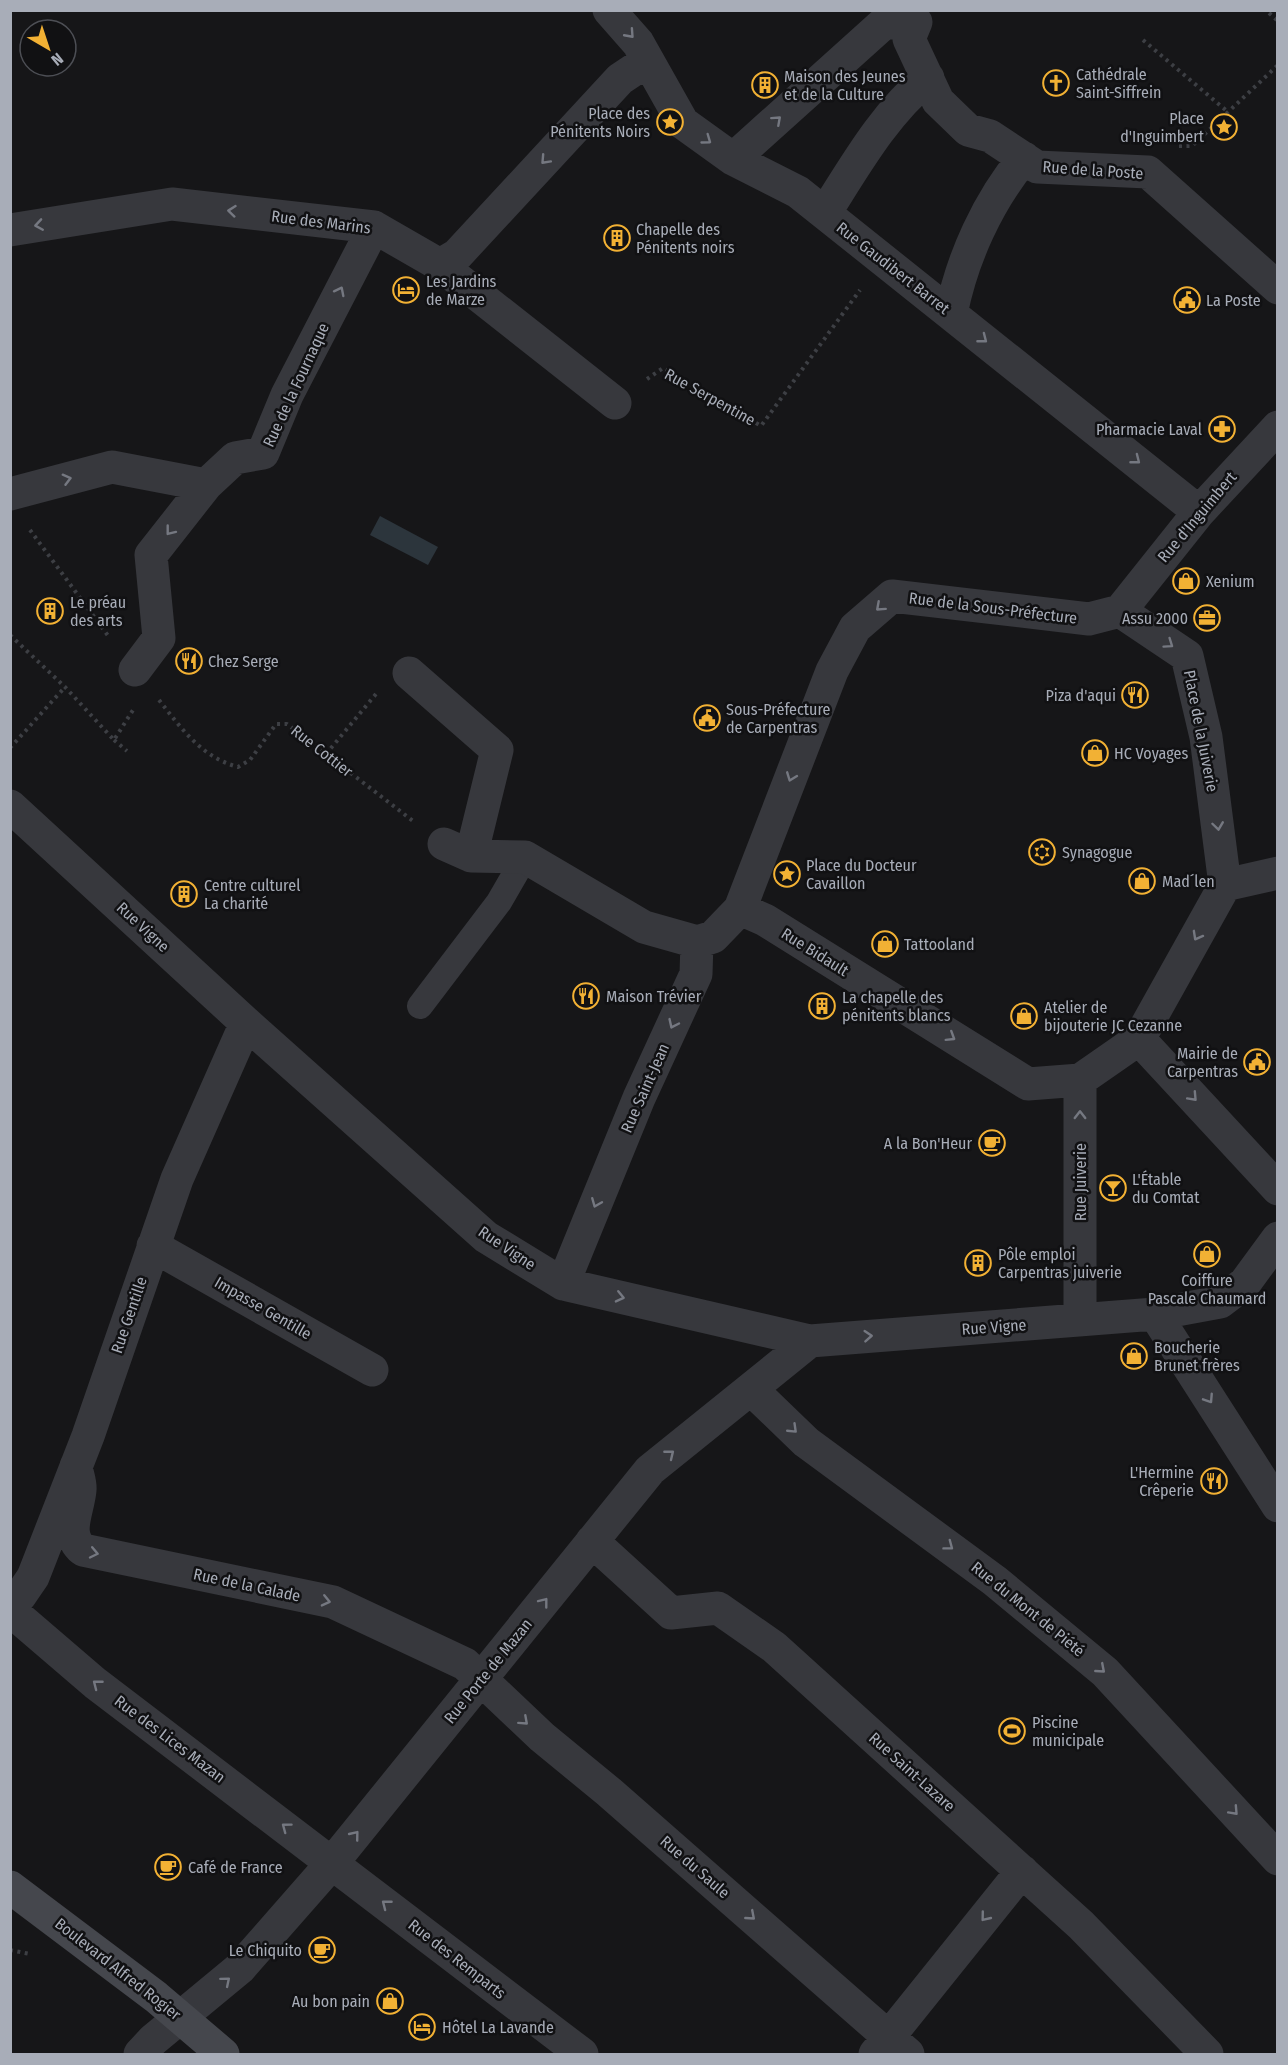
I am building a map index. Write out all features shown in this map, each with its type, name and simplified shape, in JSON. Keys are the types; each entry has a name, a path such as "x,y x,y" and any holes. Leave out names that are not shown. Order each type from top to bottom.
{"main road":[{"name":"Boulevard Alfred Rogier","path":"10,1887 180,2017 223,2055"}],"street":[{"name":"Rue Gaudibert Barret","path":"609,10 638,43 683,123 733,159 798,192 1199,512"},
{"name":"Rue de la Poste","path":"733,159 884,23 916,22 909,39 938,101 968,130 990,136 1037,167 1148,172 1278,288"},
{"path":"615,403 440,265 457,255 620,79 647,61"},
{"path":"825,213 881,129 910,93 928,78"},
{"path":"951,314 957,286 968,255 990,209 1024,158"},
{"name":"Rue des Marins","path":"10,230 172,204 374,227 440,265"},
{"name":"Rue de la Fournaque","path":"141,678 159,638 151,555 206,485 235,458 263,453 287,395 374,227"},
{"name":"Rue d'Inguimbert","path":"1120,611 1199,512 1278,427"},
{"path":"17,508 112,467 206,485"},
{"name":"Rue de la Sous-Préfecture","path":"740,909 832,671 855,628 892,596 1089,619 1120,611"},
{"name":"Place de la Juiverie","path":"1120,611 1187,656 1206,737 1225,885"},
{"path":"409,673 497,750 457,850 525,857 644,927 698,942 713,937 740,909"},
{"name":"Rue Vigne","path":"10,806 246,1023 486,1237 563,1284 810,1341 1155,1314 1220,1302 1245,1283 1278,1238"},
{"path":"1080,1080 1139,1039 1225,885 1278,873"},
{"name":"Rue Bidault","path":"740,909 765,920 1028,1084 1080,1080"},
{"name":"Rue Saint-Jean","path":"563,1284 639,1098 696,974 698,942"},
{"name":"Rue Gentille","path":"10,1603 20,1596 33,1577 88,1436 177,1179 246,1023"},
{"path":"1139,1039 1278,1190"},
{"name":"Rue Juiverie","path":"1080,1080 1080,1320"},
{"name":"Impasse Gentille","path":"153,1246 372,1370"},
{"path":"1155,1314 1278,1506"},
{"name":"Rue Porte de Mazan","path":"140,2055 180,2017 240,1968 333,1862 650,1470 810,1341"},
{"name":"Rue du Mont de Piété","path":"751,1389 806,1442 995,1581 1106,1672 1278,1858"},
{"name":"Rue de la Calade","path":"75,1466 81,1488 72,1534 75,1543 83,1550 333,1602 465,1664 480,1682"},
{"name":"Rue Saint-Lazare","path":"592,1541 670,1613 718,1608 774,1647 1080,1925 1207,2055"},
{"name":"Rue des Lices Mazan","path":"10,1610 95,1683 333,1862"},
{"name":"Rue du Saule","path":"480,1682 891,2049"},
{"name":"Rue des Remparts","path":"333,1862 582,2055"},
{"path":"891,2049 1022,1871"}],"lane":[{"path":"420,1006 499,902 525,857"}],"path":[{"path":"1269,13 1278,21"},
{"path":"1143,40 1228,112"},
{"path":"1172,147 1192,146 1278,65"},
{"name":"Rue Serpentine","path":"615,403 663,368 761,426 882,259"},
{"name":"Rue Cottier","path":"17,508 78,597 141,678 191,740 219,762 238,767 250,760 276,724 287,724 457,850"},
{"path":"10,635 127,751"},
{"path":"114,740 141,678"},
{"path":"10,748 65,687"},
{"path":"326,754 376,694"}],"shaded area":[{"path":"380,516 438,547 428,565 370,535"}],"place":[{"name":"Cathédrale Saint-Siffrein","path":"1056,83"},
{"name":"Maison des Jeunes et de la Culture","path":"765,85"},
{"name":"Place des Pénitents Noirs","path":"670,122"},
{"name":"Place d'Inguimbert","path":"1224,127"},
{"name":"Chapelle des Pénitents noirs","path":"617,238"},
{"name":"Les Jardins de Marze","path":"406,290"},
{"name":"La Poste","path":"1187,300"},
{"name":"Pharmacie Laval","path":"1222,429"},
{"name":"Xenium","path":"1186,581"},
{"name":"Le préau des arts","path":"50,611"},
{"name":"Assu 2000","path":"1207,618"},
{"name":"Chez Serge","path":"189,661"},
{"name":"Piza d'aqui","path":"1135,695"},
{"name":"Sous-Préfecture de Carpentras","path":"707,718"},
{"name":"HC Voyages","path":"1095,753"},
{"name":"Synagogue","path":"1042,852"},
{"name":"Place du Docteur Cavaillon","path":"787,874"},
{"name":"Mad´len","path":"1142,881"},
{"name":"Centre culturel La charité","path":"184,894"},
{"name":"Tattooland","path":"885,944"},
{"name":"Maison Trévier","path":"586,996"},
{"name":"La chapelle des pénitents blancs","path":"822,1006"},
{"name":"Atelier de bijouterie JC Cezanne","path":"1024,1016"},
{"name":"Mairie de Carpentras","path":"1257,1062"},
{"name":"A la Bon'Heur","path":"992,1143"},
{"name":"L'Étable du Comtat","path":"1113,1188"},
{"name":"Coiffure Pascale Chaumard","path":"1207,1254"},
{"name":"Pôle emploi Carpentras juiverie","path":"978,1263"},
{"name":"Boucherie Brunet frères","path":"1134,1356"},
{"name":"L'Hermine Crêperie","path":"1214,1481"},
{"name":"Piscine municipale","path":"1012,1731"},
{"name":"Café de France","path":"168,1867"},
{"name":"Le Chiquito","path":"322,1950"},
{"name":"Au bon pain","path":"390,2001"},
{"name":"Hôtel La Lavande","path":"422,2027"}]}
